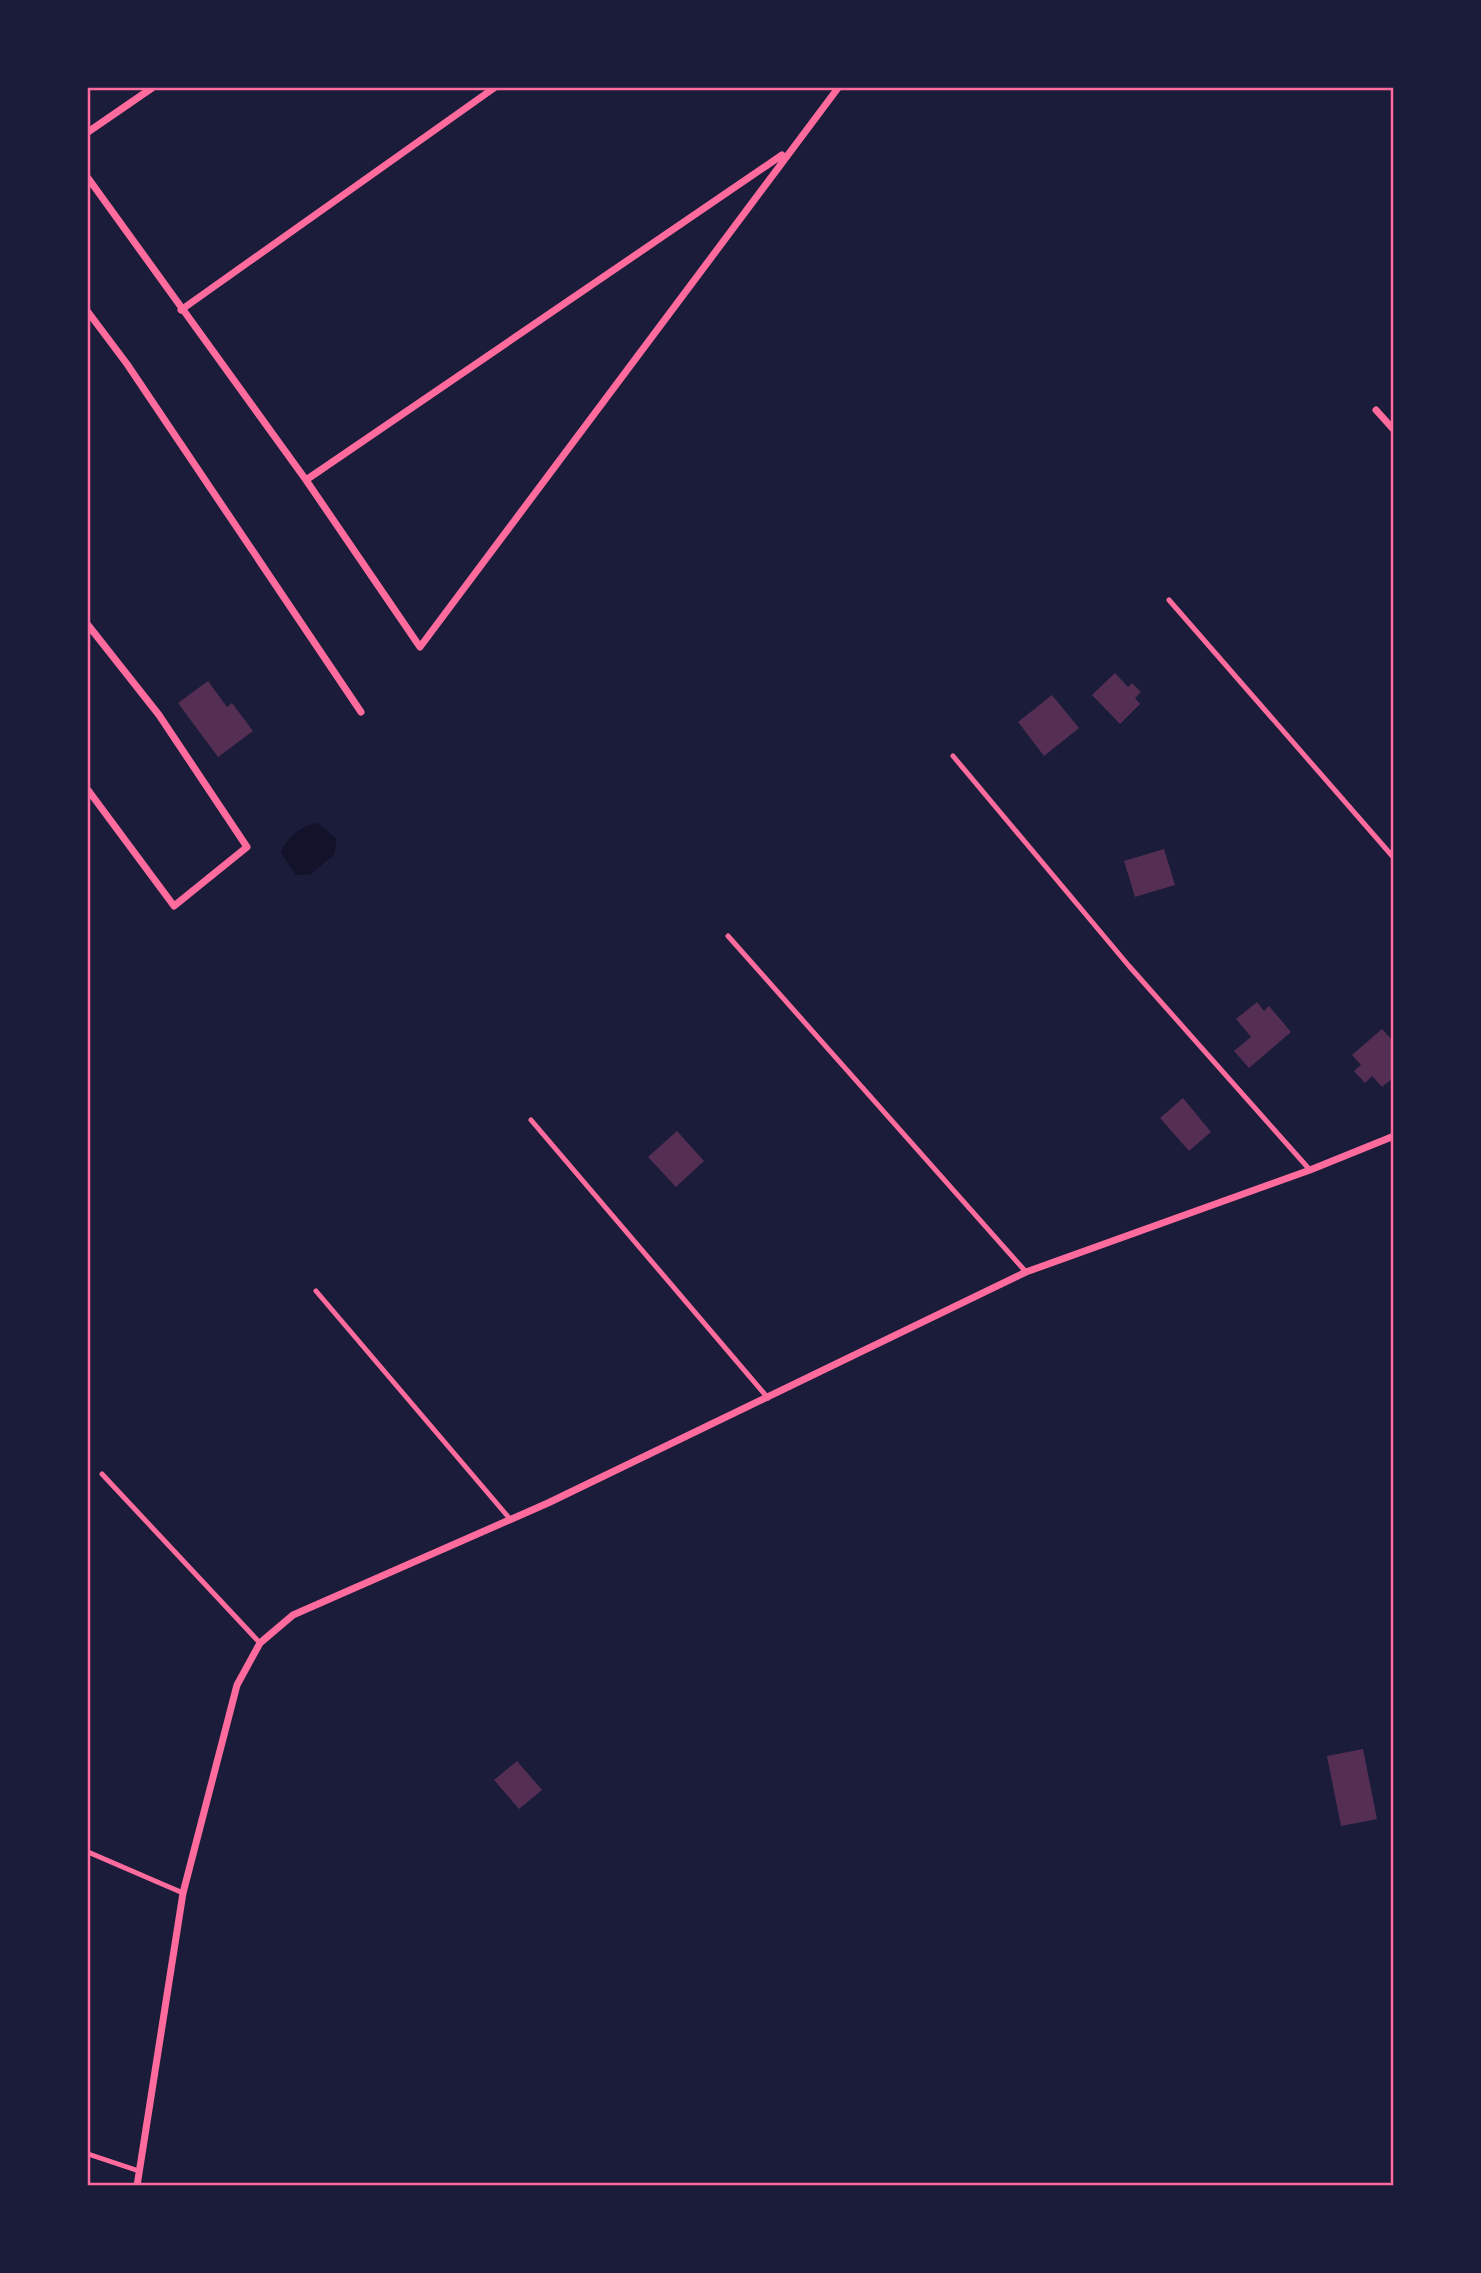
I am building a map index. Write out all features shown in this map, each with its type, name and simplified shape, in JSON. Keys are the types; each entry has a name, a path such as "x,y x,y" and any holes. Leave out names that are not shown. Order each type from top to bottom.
{"street":[{"path":"88,132 152,88"},
{"path":"181,310 494,88"},
{"path":"88,177 181,310 306,480 419,647 788,150 838,88"},
{"path":"306,480 788,150"},
{"path":"88,312 127,364 360,712"},
{"path":"1376,410 1394,430"},
{"path":"88,625 159,715 247,847 174,906 88,790"},
{"path":"137,2186 183,1893 237,1685 260,1643 293,1615 510,1519 768,1398 1026,1272 1310,1170 1394,1136"}],"lane":[{"path":"1169,600 1394,858"},
{"path":"953,756 1129,966 1310,1170"},
{"path":"728,936 1026,1272"},
{"path":"531,1120 768,1398"},
{"path":"316,1290 510,1519"},
{"path":"102,1474 260,1643"},
{"path":"88,1852 183,1893"},
{"path":"88,2154 139,2171"}],"shaded area":[{"path":"318,823 336,838 335,854 311,874 296,875 281,853 295,833"}],"building":[{"path":"1115,673 1128,687 1132,683 1141,692 1135,698 1140,704 1120,724 1092,695"},
{"path":"208,681 227,707 232,703 253,731 218,757 178,703"},
{"path":"1052,695 1079,728 1044,756 1018,722"},
{"path":"1164,849 1175,885 1135,897 1124,861"},
{"path":"1257,1002 1264,1011 1269,1006 1291,1032 1249,1068 1234,1051 1251,1037 1236,1019"},
{"path":"1382,1029 1394,1042 1394,1077 1382,1087 1372,1076 1365,1083 1354,1071 1361,1065 1352,1055"},
{"path":"1183,1098 1211,1132 1189,1151 1160,1118"},
{"path":"677,1131 704,1161 676,1187 648,1157"},
{"path":"1363,1749 1377,1819 1341,1826 1327,1756"},
{"path":"517,1761 542,1790 519,1809 494,1780"}]}
